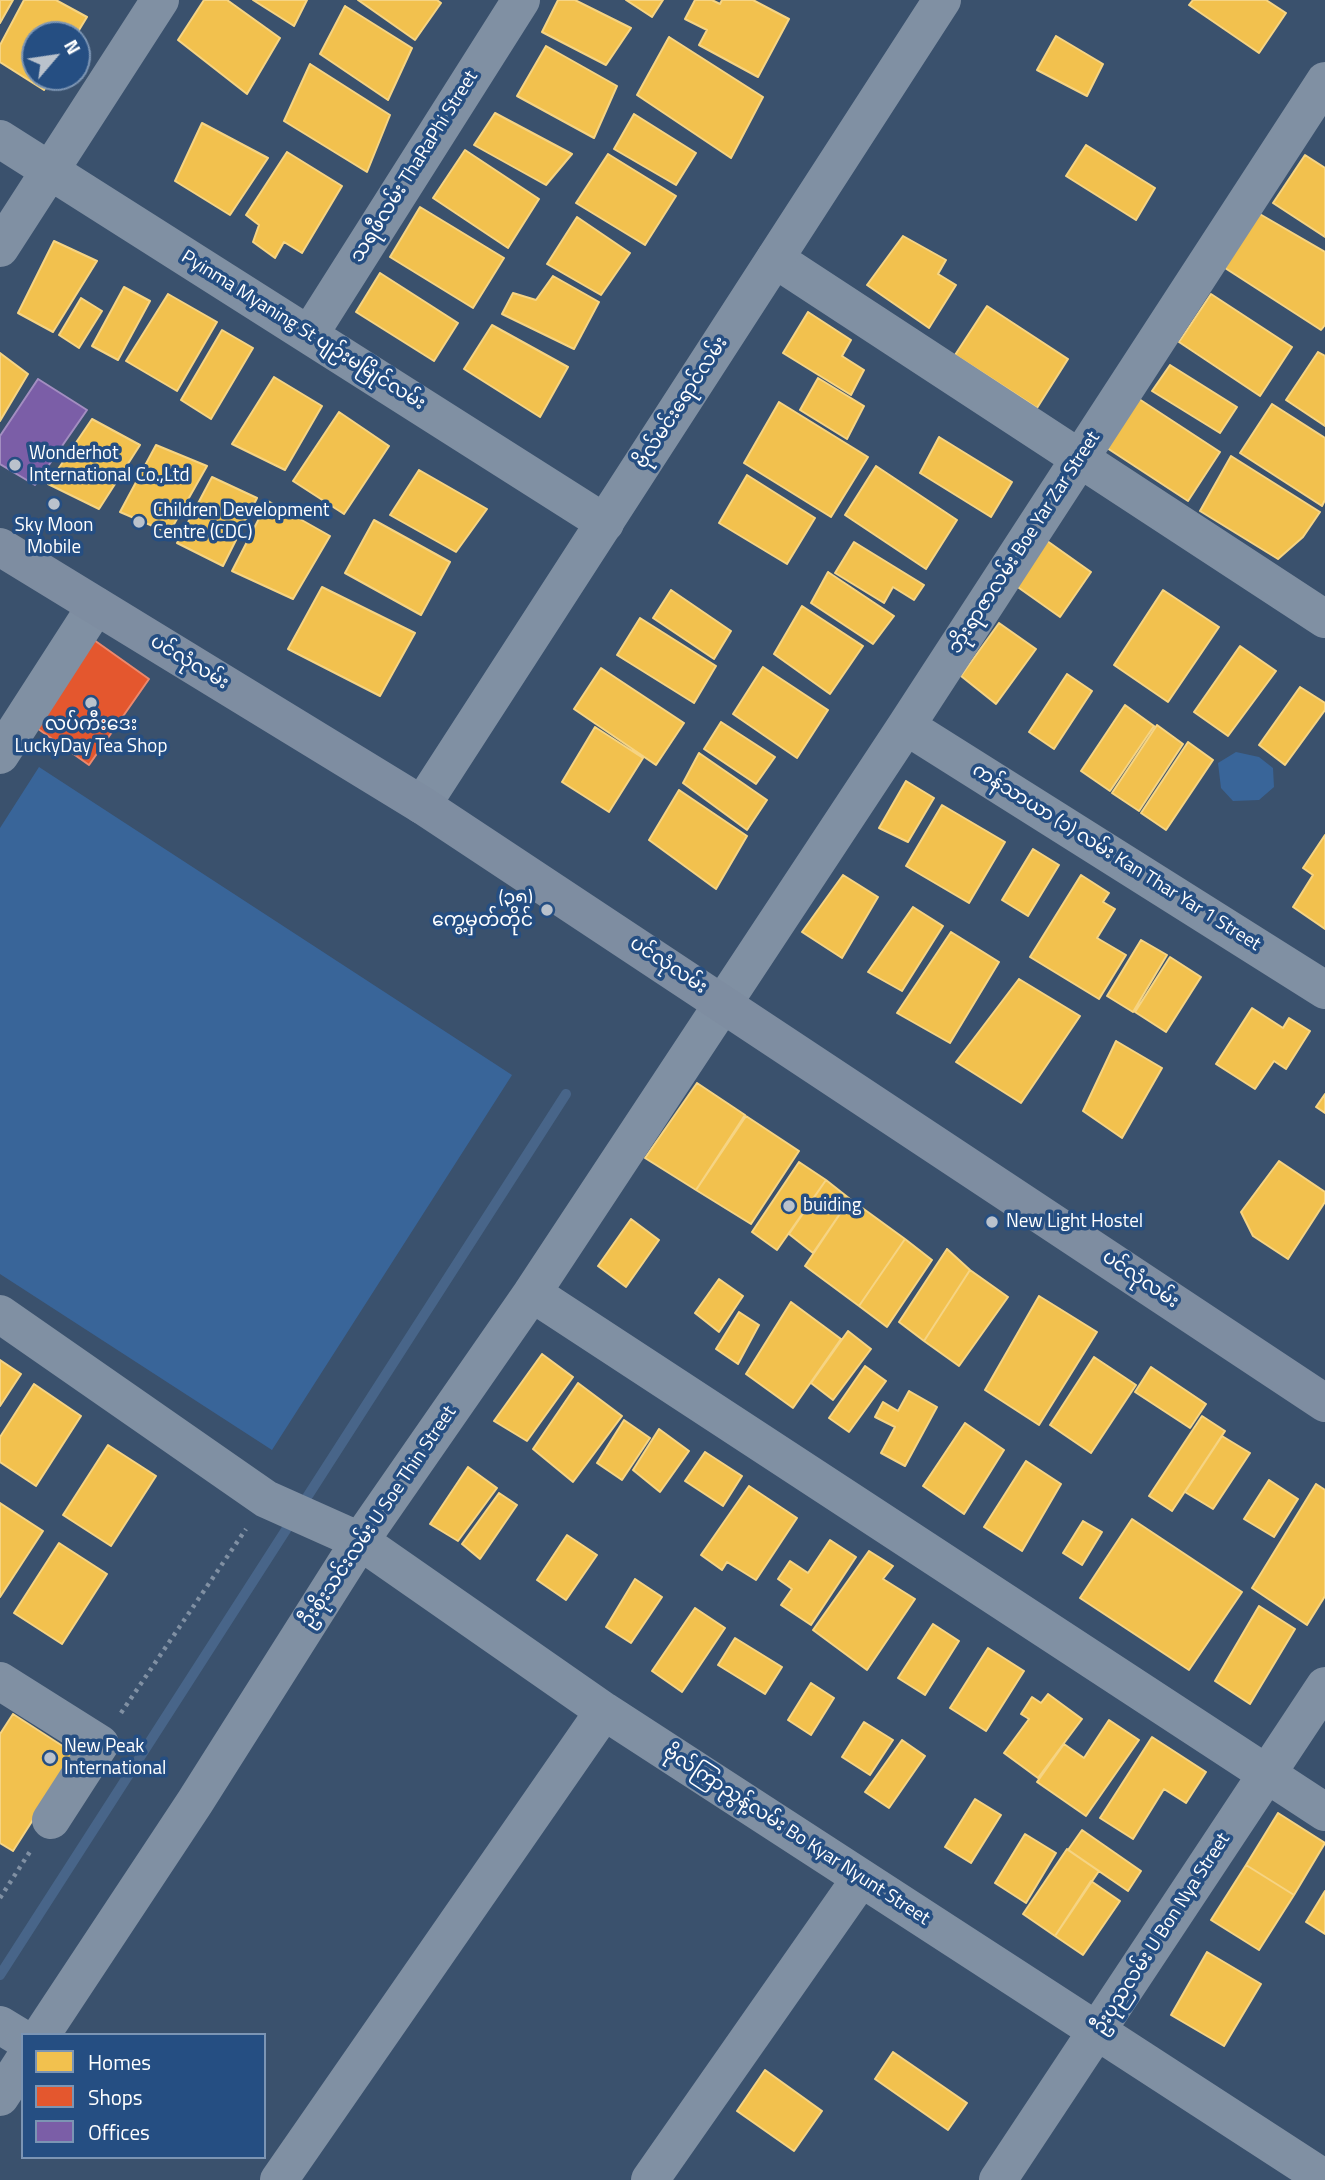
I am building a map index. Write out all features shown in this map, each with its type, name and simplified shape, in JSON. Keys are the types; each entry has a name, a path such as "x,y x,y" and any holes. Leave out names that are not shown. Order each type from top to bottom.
{"main road":[{"name":"ပင်လုံလမ်း","path":"0,547 422,805 1325,1403"}],"street":[{"path":"0,248 160,0"},
{"name":"သရဖီလမ်း ThaRaPhi Street","path":"309,335 520,0"},
{"name":"ဗိုလ်မင်းရောင်လမ်း","path":"422,805 942,0"},
{"name":"ဘိုးရာဇာလမ်း Boe Yar Zar Street","path":"724,1003 1325,81"},
{"name":"Pyinma Myaning St ပျဉ်းမမြိုင်လမ်း","path":"0,139 605,523"},
{"path":"775,259 1323,614"},
{"path":"0,755 96,606"},
{"name":"ကန်သာယာ (၁) လမ်း Kan Thar Yar 1 Street","path":"906,726 1325,990"},
{"name":"ဦးစိုးသင်းလမ်း U Soe Thin Street","path":"42,2033 195,1802 360,1541 532,1293 724,1003"},
{"path":"532,1293 1325,1812"},
{"name":"ဗိုလ်ကြာညွန့်လမ်း Bo Kyar Nyunt Street","path":"0,1314 266,1499 360,1541 604,1711 1325,2179"},
{"path":"0,1681 100,1744 51,1820"},
{"name":"ဦးပုညလမ်း U Bon Nya Street","path":"998,2180 1325,1686"},
{"path":"279,2180 604,1711"},
{"path":"649,2180 861,1878"},
{"path":"0,2025 21,2038"},
{"path":"0,2097 21,2065"}],"path":[{"path":"100,1744 266,1499"},
{"path":"0,1898 51,1820"}],"shaded area":[{"path":"1236,752 1259,757 1273,768 1274,787 1259,800 1233,801 1221,788 1218,763"},
{"path":"39,767 512,1075 272,1450 0,1274 0,828"}],"building: Homes":[{"path":"0,0 13,0 0,23"},
{"path":"24,0 56,0 87,17 85,21 21,21 21,75 0,62 0,45"},
{"path":"204,0 227,0 280,38 247,94 178,40"},
{"path":"253,0 307,0 294,26"},
{"path":"358,0 437,0 441,3 415,40"},
{"path":"558,0 575,0 631,28 606,65 542,32"},
{"path":"626,0 663,0 652,17"},
{"path":"695,0 712,0 720,4 722,0 753,0 789,19 758,77 699,45 707,30 685,19"},
{"path":"1193,0 1266,0 1286,13 1259,53 1189,5"},
{"path":"345,6 412,48 388,100 320,54"},
{"path":"1056,36 1103,64 1087,96 1037,70"},
{"path":"669,37 763,97 731,158 637,95"},
{"path":"546,46 617,86 594,138 517,96"},
{"path":"310,64 390,115 367,172 284,121"},
{"path":"495,113 572,154 546,185 474,145"},
{"path":"634,114 696,153 676,185 614,149"},
{"path":"202,123 268,158 230,215 175,181"},
{"path":"1086,145 1155,188 1136,220 1066,176"},
{"path":"465,150 539,199 508,248 433,198"},
{"path":"287,152 342,186 302,253 284,242 275,258 253,242 259,225 246,215"},
{"path":"608,154 676,196 645,245 576,203"},
{"path":"1305,155 1325,168 1325,237 1273,203"},
{"path":"420,207 504,258 473,308 390,257"},
{"path":"1258,213 1325,252 1325,325 1321,330 1225,268"},
{"path":"577,217 630,253 601,295 547,264"},
{"path":"903,236 946,260 938,274 956,285 929,328 867,285"},
{"path":"54,241 97,261 53,332 18,313"},
{"path":"380,273 458,323 434,361 356,312"},
{"path":"553,276 599,302 574,349 502,314 513,293 536,300"},
{"path":"124,287 150,301 118,360 92,346"},
{"path":"168,294 217,322 177,391 126,361"},
{"path":"1211,294 1292,347 1260,396 1179,342"},
{"path":"81,298 102,311 79,348 59,335"},
{"path":"987,306 1068,359 1037,408 955,355"},
{"path":"808,312 851,340 842,356 864,370 851,395 783,353"},
{"path":"492,325 568,367 540,417 464,369"},
{"path":"222,330 253,348 211,419 181,400"},
{"path":"1318,352 1325,356 1325,426 1286,400"},
{"path":"0,353 28,374 0,421"},
{"path":"1170,365 1237,407 1220,433 1152,391"},
{"path":"274,377 322,406 285,470 232,444"},
{"path":"818,378 864,406 847,439 800,410"},
{"path":"1139,399 1220,452 1188,501 1107,448"},
{"path":"779,402 868,457 831,517 744,463"},
{"path":"1272,404 1325,438 1325,500 1322,506 1240,453"},
{"path":"339,412 389,446 344,514 293,481"},
{"path":"92,419 140,445 99,509 48,484"},
{"path":"939,437 1012,482 991,517 920,473"},
{"path":"156,445 207,466 169,533 120,512"},
{"path":"1231,456 1320,512 1303,537 1278,559 1200,511"},
{"path":"876,466 957,520 926,569 845,515"},
{"path":"419,470 487,509 456,552 390,515"},
{"path":"747,475 815,518 787,564 719,523"},
{"path":"212,477 257,498 223,566 177,543"},
{"path":"268,501 330,536 293,599 232,571"},
{"path":"374,520 450,562 421,615 345,573"},
{"path":"1043,538 1091,572 1060,617 1012,583"},
{"path":"854,542 924,585 914,600 893,587 884,603 835,573"},
{"path":"828,572 894,616 873,644 811,603"},
{"path":"322,587 415,633 380,696 288,649"},
{"path":"671,590 731,631 714,659 653,618"},
{"path":"1163,590 1219,627 1168,702 1114,665"},
{"path":"802,606 863,646 830,694 774,654"},
{"path":"640,618 716,666 694,703 617,655"},
{"path":"999,623 1036,649 996,704 961,676"},
{"path":"1240,646 1276,671 1228,736 1194,712"},
{"path":"763,667 828,710 797,758 733,714"},
{"path":"601,668 684,723 656,765 574,709"},
{"path":"1067,674 1092,691 1054,749 1029,732"},
{"path":"1300,687 1325,703 1325,710 1285,765 1259,745"},
{"path":"1125,705 1154,726 1110,791 1081,771"},
{"path":"721,722 775,757 756,784 704,749"},
{"path":"1157,725 1183,744 1139,811 1112,793"},
{"path":"595,727 643,758 609,812 562,782"},
{"path":"1188,742 1213,760 1166,830 1141,813"},
{"path":"699,753 767,800 747,830 683,783"},
{"path":"906,781 934,798 908,842 879,828"},
{"path":"679,790 747,836 716,889 649,840"},
{"path":"942,805 1005,842 969,903 906,866"},
{"path":"1325,835 1325,929 1293,907 1313,875 1303,868"},
{"path":"1033,849 1059,865 1028,916 1002,900"},
{"path":"843,875 878,897 842,958 802,932"},
{"path":"1081,875 1109,893 1103,902 1115,909 1097,938 1126,955 1099,999 1030,957"},
{"path":"913,907 943,926 902,991 868,972"},
{"path":"951,932 999,962 950,1043 897,1013"},
{"path":"1141,940 1167,955 1133,1012 1107,996"},
{"path":"1170,957 1201,977 1166,1032 1135,1012"},
{"path":"1019,979 1080,1016 1021,1103 956,1062"},
{"path":"1252,1008 1283,1028 1289,1018 1310,1031 1286,1069 1274,1061 1255,1089 1216,1064"},
{"path":"1116,1041 1162,1068 1122,1138 1083,1111"},
{"path":"697,1083 745,1115 696,1190 645,1158"},
{"path":"1325,1094 1325,1113 1316,1107"},
{"path":"746,1116 799,1151 751,1224 696,1190"},
{"path":"1279,1161 1325,1192 1325,1202 1288,1259 1253,1236 1241,1212"},
{"name":"buiding","path":"799,1162 826,1180 777,1250 752,1232"},
{"path":"826,1180 850,1199 813,1253 789,1234"},
{"path":"850,1199 905,1239 859,1306 805,1266"},
{"path":"631,1219 659,1240 626,1287 598,1266"},
{"path":"905,1239 932,1260 887,1327 859,1306"},
{"path":"947,1249 970,1270 924,1341 899,1322"},
{"path":"970,1270 1008,1297 959,1366 924,1341"},
{"path":"719,1279 743,1296 719,1332 695,1313"},
{"path":"1039,1296 1097,1332 1039,1425 985,1390"},
{"path":"791,1302 841,1339 793,1408 746,1374"},
{"path":"739,1312 759,1325 738,1364 716,1349"},
{"path":"848,1331 871,1349 833,1400 811,1383"},
{"path":"542,1354 573,1377 527,1441 494,1421"},
{"path":"1094,1357 1136,1385 1091,1453 1050,1425"},
{"path":"0,1360 21,1374 0,1406"},
{"path":"865,1366 886,1381 849,1432 829,1418"},
{"path":"1151,1367 1206,1404 1190,1428 1135,1392"},
{"path":"578,1383 622,1416 573,1482 533,1449"},
{"path":"34,1384 81,1416 36,1486 0,1462 0,1437"},
{"path":"909,1391 937,1407 905,1466 881,1453 895,1427 875,1417 883,1402 898,1411"},
{"path":"1202,1416 1225,1431 1172,1511 1149,1496"},
{"path":"624,1420 650,1438 622,1480 597,1463"},
{"path":"965,1423 1004,1450 964,1514 923,1486"},
{"path":"659,1429 689,1451 660,1492 633,1470"},
{"path":"1222,1436 1250,1453 1213,1509 1185,1492"},
{"path":"108,1445 156,1476 111,1546 63,1515"},
{"path":"705,1452 742,1476 723,1506 685,1481"},
{"path":"1026,1461 1061,1484 1022,1551 984,1527"},
{"path":"468,1467 497,1488 458,1541 430,1524"},
{"path":"1269,1480 1298,1499 1274,1537 1244,1519"},
{"path":"1316,1484 1325,1490 1325,1596 1307,1625 1252,1588"},
{"path":"749,1486 797,1518 756,1580 727,1562 722,1570 701,1555"},
{"path":"499,1493 517,1505 480,1559 462,1544"},
{"path":"0,1503 43,1531 0,1597"},
{"path":"1132,1519 1242,1592 1189,1670 1080,1598"},
{"path":"1083,1521 1102,1532 1082,1565 1063,1553"},
{"path":"567,1535 597,1555 566,1600 537,1580"},
{"path":"830,1540 856,1557 811,1625 781,1605 792,1589 778,1579 790,1561 808,1573"},
{"path":"59,1543 107,1574 62,1644 14,1613"},
{"path":"869,1551 893,1566 883,1579 915,1599 867,1670 813,1630"},
{"path":"635,1579 662,1597 631,1643 606,1627"},
{"path":"1259,1606 1295,1629 1250,1704 1215,1681"},
{"path":"695,1608 725,1628 682,1692 652,1671"},
{"path":"933,1624 959,1641 925,1695 898,1678"},
{"path":"735,1638 782,1667 765,1694 718,1665"},
{"path":"988,1648 1024,1671 986,1731 950,1708"},
{"path":"811,1683 834,1698 811,1735 788,1720"},
{"path":"1048,1694 1082,1719 1038,1778 1004,1753 1029,1719 1021,1714 1032,1697 1041,1703"},
{"path":"13,1714 75,1754 13,1851 0,1843 0,1734"},
{"path":"1109,1720 1139,1740 1086,1816 1037,1782 1064,1744 1084,1758"},
{"path":"864,1722 893,1740 870,1775 842,1757"},
{"path":"1152,1737 1206,1772 1186,1803 1164,1789 1133,1839 1100,1818"},
{"path":"902,1740 925,1756 889,1808 865,1792"},
{"path":"975,1799 1001,1815 971,1863 945,1847"},
{"path":"1278,1813 1325,1843 1294,1895 1246,1865"},
{"path":"1082,1830 1141,1871 1128,1891 1068,1850"},
{"path":"1025,1834 1056,1853 1026,1903 995,1883"},
{"path":"1067,1849 1099,1871 1055,1936 1023,1914"},
{"path":"1246,1865 1294,1895 1259,1950 1211,1920"},
{"path":"1091,1881 1120,1901 1083,1955 1055,1936"},
{"path":"1325,1891 1325,1934 1306,1922"},
{"path":"1207,1952 1261,1984 1224,2046 1171,2015"},
{"path":"893,2052 967,2103 948,2130 875,2079"},
{"path":"765,2070 822,2111 794,2151 737,2111"}],"building: Shops":[{"name":"လပ်ကီးဒေး LuckyDay Tea Shop","path":"94,640 149,679 89,765 34,726"}],"building: Offices":[{"path":"38,379 87,410 35,485 0,464 0,436"}],"waterway":[{"path":"0,1975 566,1094"}],"place":[{"name":"Wonderhot International Co.,Ltd","path":"15,465"},
{"name":"Sky Moon Mobile","path":"54,504"},
{"name":"Children Development Centre (CDC)","path":"139,522"},
{"name":"လပ်ကီးဒေး LuckyDay Tea Shop","path":"91,703"},
{"name":"(၃၅) ကွေ့မှတ်တိုင်","path":"547,910"},
{"name":"buiding","path":"789,1206"},
{"name":"New Light Hostel","path":"992,1222"},
{"name":"New Peak International","path":"50,1758"}]}
